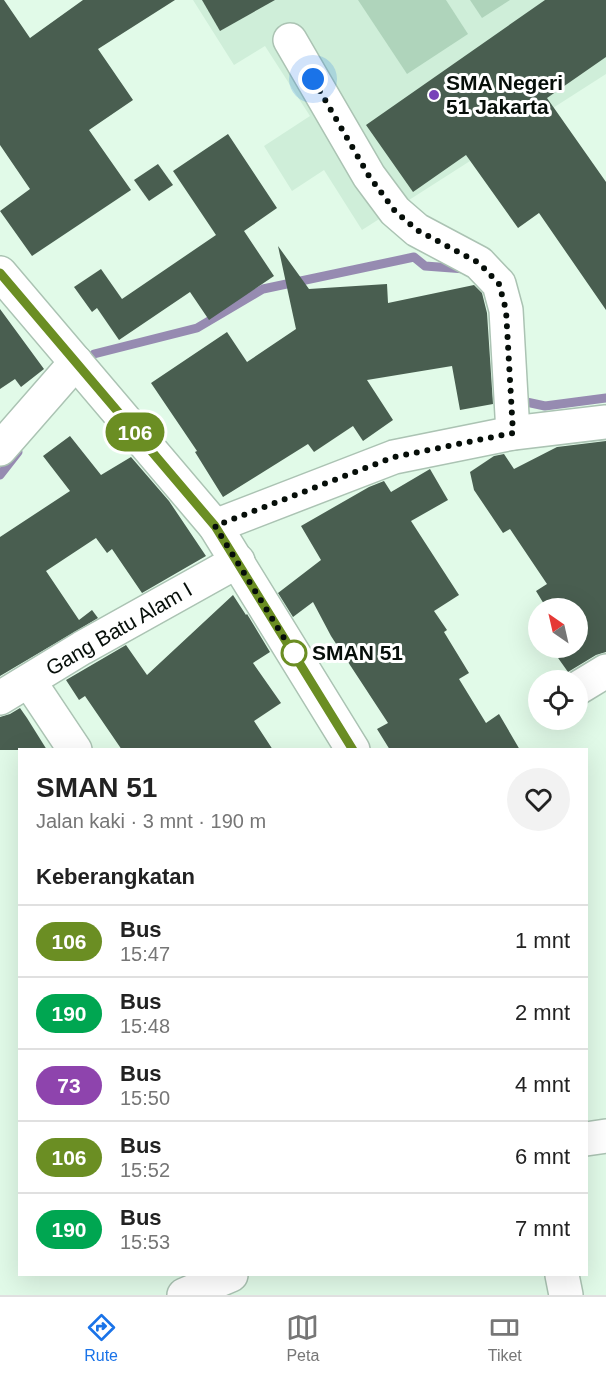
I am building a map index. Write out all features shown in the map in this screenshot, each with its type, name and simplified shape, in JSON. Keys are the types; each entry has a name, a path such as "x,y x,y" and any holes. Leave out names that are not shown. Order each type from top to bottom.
{"street":[{"path":"290,40 369,176 395,211 417,230 479,263 499,284 506,310 511,411"},
{"path":"0,273 215,526 238,561 341,746"},
{"path":"0,449 84,372"},
{"path":"215,526 511,411 606,422"},
{"name":"Gang Batu Alam I","path":"0,698 82,648 238,561"},
{"path":"588,682 606,671"},
{"path":"29,681 74,748"},
{"path":"588,1139 606,1136"},
{"path":"184,1295 229,1276"},
{"path":"562,1276 566,1295"}],"shaded area":[{"name":"SMA Negeri 51 Jakarta","path":"193,0 606,0 606,74 362,230 324,170 292,191 264,146 310,116 265,46 234,65"},
{"path":"358,0 446,0 468,34 407,74"},
{"path":"470,0 510,0 482,18"}],"building":[{"path":"0,0 4,0 30,38 83,0 175,0 98,49 133,100 89,130 131,190 32,256 0,211 30,189 0,145"},
{"path":"202,0 275,0 220,31"},
{"path":"545,0 606,0 606,57 547,98 606,182 606,310 539,213 518,228 466,155 413,192 366,125"},
{"path":"228,134 277,208 244,231 274,276 209,320 190,292 119,340 97,308 92,312 74,287 101,269 122,299 216,235 173,171"},
{"path":"158,164 173,185 149,201 134,180"},
{"path":"278,246 309,289 387,284 388,303 474,285 482,293 487,313 493,404 460,410 452,366 367,380 393,420 363,441 353,426 314,452 308,444 223,497 195,452 197,451 151,383 227,332 247,362 296,329"},
{"path":"0,309 44,369 21,387 15,379 0,389"},
{"path":"70,436 101,475 131,457 169,501 206,556 142,593 112,549 107,553 96,538 46,571 79,620 92,610 98,618 0,676 0,537 70,491 43,456"},
{"path":"606,441 606,652 596,655 571,670 567,670 558,658 588,658 588,598 540,598 536,591 547,584 510,529 503,533 474,490 470,472 494,456 504,454 514,469 557,447"},
{"path":"430,469 448,500 411,521 459,595 434,611 447,630 444,632 469,673 459,679 486,723 499,714 519,748 389,748 377,729 388,723 331,636 313,602 293,617 278,593 321,560 301,526 369,487 384,481 391,492"},
{"path":"233,595 270,652 253,663 281,703 254,721 272,748 121,748 85,696 79,700 66,680 126,645 147,675"},
{"path":"20,708 46,748 0,750 0,717"}],"waterway":[{"path":"85,365 94,354 197,328 263,289 414,257 425,266 465,269"},
{"path":"517,400 545,406 606,398"},
{"path":"0,475 18,452"}],"bus line":[{"name":"106","path":"0,273 215,526 352,748"}],"place":[{"name":"SMA Negeri 51 Jakarta","path":"434,95"},
{"name":"SMAN 51","path":"294,653"}],"route":[{"path":"294,653 297,659 215,526 394,457 513,433 506,310 499,284 479,263 417,230 395,211 369,176 313,79"}]}
